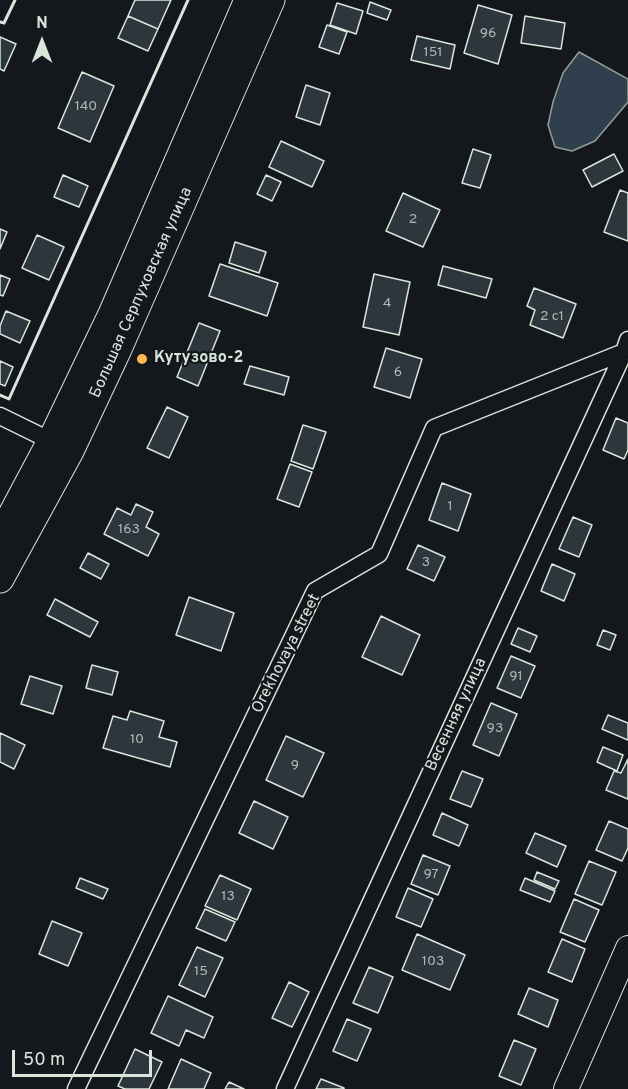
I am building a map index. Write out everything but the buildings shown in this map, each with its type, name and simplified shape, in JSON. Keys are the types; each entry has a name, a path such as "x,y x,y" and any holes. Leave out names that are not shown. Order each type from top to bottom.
{"main road":[{"name":"Большая Серпуховская улица","path":"0,537 51,441 112,314 248,0"},
{"name":"Большая Серпуховская улица","path":"0,579 70,451 118,349 271,0"}],"street":[{"name":"Orekhovaya street","path":"76,1089 315,591 379,554 434,428 626,346"},
{"name":"Весенняя улица","path":"285,1089 626,346"},
{"path":"0,416 51,441"},
{"path":"566,1089 628,948"}],"water":[{"path":"579,52 628,79 628,102 595,141 572,151 555,147 548,125 563,73"}],"wall":[{"path":"0,22 4,23 15,0"},
{"path":"0,395 9,399 188,0"}],"place":[{"name":"Кутузово-2","path":"142,359"}]}
